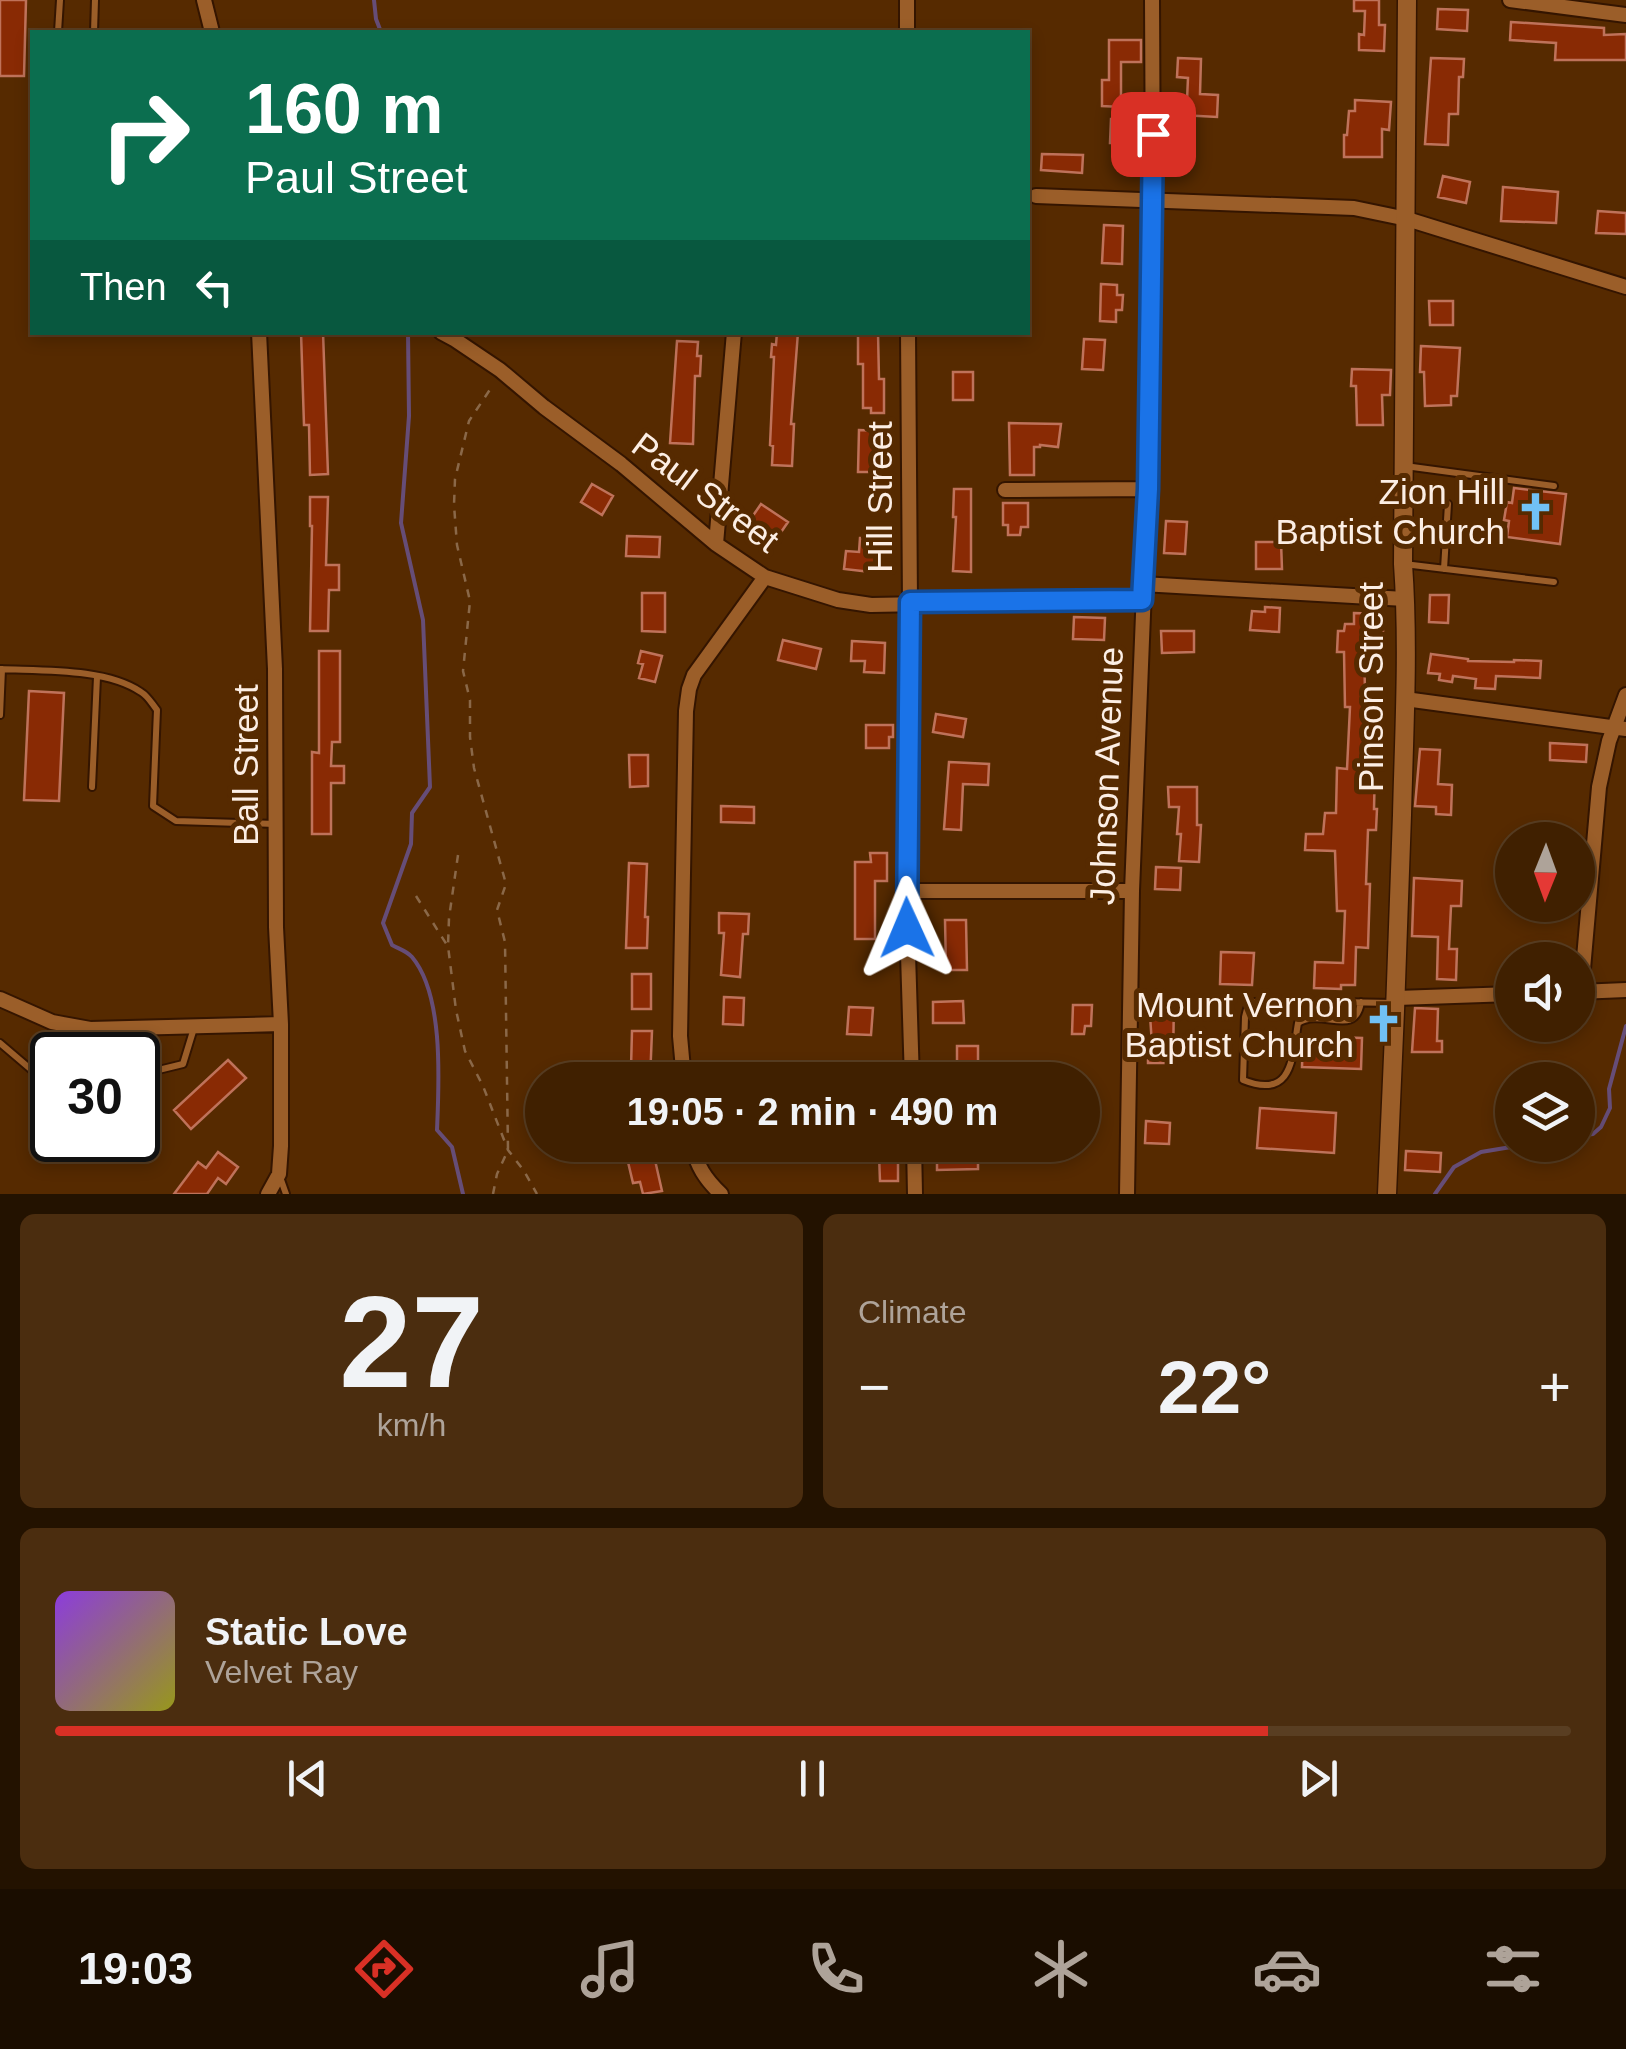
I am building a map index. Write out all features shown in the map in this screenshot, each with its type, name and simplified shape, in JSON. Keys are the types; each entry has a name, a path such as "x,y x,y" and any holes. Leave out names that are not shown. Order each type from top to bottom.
{"street":[{"path":"204,0 212,30"},
{"path":"907,0 907,30"},
{"name":"Johnson Avenue","path":"1127,1194 1132,891 1148,489 1152,0"},
{"name":"Pinson Street","path":"1387,1194 1405,698 1407,0"},
{"path":"1510,0 1626,15"},
{"path":"1036,196 1354,208 1407,219 1626,287"},
{"name":"Ball Street","path":"259,335 274,668 276,928 281,1024 279,1174 268,1194"},
{"name":"Paul Street","path":"448,335 500,370 716,544 764,577 838,600 871,604 1142,600"},
{"path":"716,544 734,335"},
{"name":"Hill Street","path":"908,335 906,891 911,1062"},
{"path":"1005,490 1148,489"},
{"path":"682,1062 689,689 702,662 764,577"},
{"path":"1142,584 1405,599"},
{"path":"1584,942 1599,787 1604,760 1621,728 1626,695"},
{"path":"1405,698 1621,728"},
{"path":"906,891 1132,891"},
{"path":"1595,991 1626,990"},
{"path":"1396,1000 1495,995"},
{"path":"0,1000 52,1022 90,1029 281,1024"},
{"path":"697,1162 708,1182 720,1192"},
{"path":"914,1162 915,1194"}],"lane":[{"path":"58,30 60,0"},
{"path":"94,30 95,0"},
{"path":"1404,466 1554,486"},
{"path":"1444,569 1448,504"},
{"path":"1403,564 1554,582"},
{"path":"0,715 1,669 74,673 115,680 144,692 157,710 153,806 176,820 275,824"},
{"path":"92,787 97,677"},
{"path":"1362,1002 1355,1019 1307,1017 1298,1023 1293,1060 1278,1083 1243,1080 1245,1017 1254,1002 1396,1000"},
{"path":"160,1070 183,1064 194,1026"},
{"path":"0,1043 30,1069"},
{"path":"279,1174 286,1194"}],"path":[{"path":"493,1194 508,1150 504,942 497,910 506,884 474,768 470,700 464,672 470,601 457,545 454,505 468,421 492,390 500,370"},
{"path":"458,855 448,946 465,1051 508,1150 536,1194"},
{"path":"416,896 448,946"}],"building":[{"path":"0,0 26,0 24,76 0,76"},
{"path":"1354,0 1379,0 1379,25 1385,25 1384,51 1359,50 1365,11 1354,11"},
{"path":"1438,9 1468,10 1467,31 1437,29"},
{"path":"1511,22 1604,28 1604,35 1626,34 1626,60 1555,60 1556,43 1510,40"},
{"path":"1109,40 1141,40 1141,62 1121,62 1121,107 1102,106 1102,80 1109,80"},
{"path":"1178,58 1201,59 1200,94 1218,95 1217,117 1181,115 1182,100 1187,100 1188,78 1177,77"},
{"path":"1431,58 1464,59 1463,77 1459,77 1458,114 1449,114 1448,145 1425,144"},
{"path":"1355,100 1391,102 1389,130 1382,129 1382,157 1344,157 1344,135 1349,111 1355,111"},
{"path":"1111,119 1133,120 1132,143 1110,143"},
{"path":"1042,154 1083,155 1082,173 1041,170"},
{"path":"1443,176 1470,182 1466,203 1438,197"},
{"path":"1503,187 1558,192 1556,223 1501,221"},
{"path":"1598,211 1626,213 1626,234 1596,233"},
{"path":"1104,225 1123,226 1122,264 1102,263"},
{"path":"1101,284 1117,285 1117,295 1123,295 1122,310 1116,310 1116,322 1100,321"},
{"path":"1429,301 1453,301 1453,325 1430,325"},
{"path":"301,335 323,335 328,474 310,475 309,425 304,425"},
{"path":"777,335 798,335 792,466 772,465 771,357 772,344 776,345"},
{"path":"858,335 878,335 884,413 871,413 871,408 863,408 863,364 858,364"},
{"path":"1084,339 1105,340 1103,370 1082,369"},
{"path":"677,341 698,342 697,356 701,356 700,376 695,376 693,444 670,443"},
{"path":"1421,346 1460,348 1457,396 1451,396 1451,405 1425,406"},
{"path":"1352,369 1391,370 1390,395 1382,395 1383,425 1357,425"},
{"path":"953,372 973,372 973,400 953,400"},
{"path":"1009,423 1061,424 1058,447 1034,447 1034,475 1010,475"},
{"path":"859,430 880,431 879,472 858,472"},
{"path":"592,484 613,496 602,515 581,502"},
{"name":"Zion Hill Baptist Church","path":"1514,488 1566,494 1560,544 1507,537 1509,521 1504,520"},
{"path":"954,489 971,489 971,572 953,571"},
{"path":"310,497 328,497 326,565 339,565 339,590 329,590 328,631 310,631"},
{"path":"1003,503 1028,503 1028,527 1021,527 1020,535 1008,535 1008,525 1003,525"},
{"path":"761,504 788,522 777,538 750,520"},
{"path":"1166,521 1187,522 1185,554 1164,553"},
{"path":"627,536 660,537 659,557 626,556"},
{"path":"860,538 872,539 871,553 882,554 880,573 844,569 846,551 859,552"},
{"path":"1256,542 1281,542 1282,569 1256,569"},
{"path":"642,593 665,593 665,632 642,631"},
{"path":"1430,595 1449,595 1448,623 1429,622"},
{"path":"1265,607 1280,608 1279,632 1250,630 1252,611 1265,612"},
{"path":"1354,613 1383,614 1383,641 1367,641 1364,653 1366,726 1376,726 1376,830 1368,830 1366,884 1370,884 1368,948 1356,947 1355,985 1314,988 1315,962 1343,963 1345,911 1337,911 1335,851 1305,850 1306,834 1323,834 1325,813 1336,813 1337,768 1347,769 1350,707 1345,707 1344,652 1337,652 1338,631 1344,631 1345,624 1354,624"},
{"path":"1074,617 1105,618 1104,640 1073,639"},
{"path":"1161,631 1194,631 1194,652 1162,653"},
{"path":"783,640 821,649 816,669 778,660"},
{"path":"852,641 885,643 884,673 864,672 865,661 851,661"},
{"path":"319,651 340,651 340,742 332,742 331,766 344,766 344,783 331,783 331,834 312,834 312,752 319,753"},
{"path":"641,651 662,656 655,682 639,678"},
{"path":"1431,654 1468,661 1541,661 1540,678 1496,676 1495,689 1475,688 1476,679 1453,676 1452,682 1439,680 1440,674 1428,673"},
{"path":"29,691 64,693 59,801 24,800"},
{"path":"936,714 966,719 963,737 933,732"},
{"path":"866,725 893,725 889,748 866,748"},
{"path":"1550,743 1587,745 1586,762 1550,760"},
{"path":"1420,749 1440,750 1438,784 1452,785 1451,815 1436,814 1436,807 1415,806"},
{"path":"629,755 648,755 648,786 630,787"},
{"path":"949,762 989,764 988,785 963,784 961,830 944,829"},
{"path":"1168,787 1197,787 1199,862 1179,861 1179,807 1169,807"},
{"path":"721,806 754,807 754,823 721,822"},
{"path":"870,853 887,853 887,881 875,881 875,939 855,939 855,862 871,862"},
{"path":"629,863 647,864 647,948 626,948"},
{"path":"1156,867 1181,868 1180,890 1155,889"},
{"path":"1414,878 1462,881 1461,906 1451,906 1449,949 1457,949 1456,980 1437,979 1438,937 1412,936"},
{"path":"719,913 749,914 748,934 743,934 740,977 721,975 724,933 719,933"},
{"path":"945,920 966,920 967,970 946,970"},
{"path":"1221,952 1254,953 1252,985 1220,984"},
{"path":"632,974 651,974 651,1009 632,1009"},
{"path":"724,997 744,998 743,1025 723,1024"},
{"path":"1174,999 1173,1063 1148,1063 1148,1045 1152,1045 1149,1000"},
{"path":"963,1001 964,1023 933,1023 933,1002"},
{"path":"1073,1005 1092,1005 1091,1026 1085,1026 1084,1034 1072,1034"},
{"path":"849,1007 873,1008 871,1035 847,1034"},
{"path":"1415,1008 1438,1009 1437,1041 1442,1041 1442,1052 1412,1052"},
{"path":"632,1031 652,1031 651,1062 631,1062"},
{"path":"1303,1036 1362,1038 1361,1069 1302,1067"},
{"path":"957,1046 978,1046 978,1062 957,1062"},
{"path":"228,1060 246,1078 191,1129 174,1110"},
{"path":"1260,1108 1336,1113 1334,1153 1257,1148"},
{"path":"1146,1121 1170,1123 1169,1144 1145,1143"},
{"path":"1406,1151 1441,1153 1440,1172 1405,1170"},
{"path":"218,1152 238,1167 226,1184 218,1178 207,1194 174,1194 198,1162 206,1168"},
{"path":"628,1162 655,1162 662,1191 643,1194 640,1182 633,1183"},
{"path":"879,1162 898,1162 898,1181 880,1181"},
{"path":"937,1162 978,1162 978,1169 937,1170"}],"waterway":[{"path":"374,0 380,30"},
{"path":"408,335 409,416 401,523 423,620 430,787 412,813 411,844 383,923 392,945 412,957 430,993 437,1040 437,1130 452,1147 463,1194"},
{"path":"1595,1132 1610,1108 1609,1089 1626,1026"},
{"path":"1435,1194 1454,1167 1481,1152 1495,1150"}],"place":[{"name":"Zion Hill Baptist Church","path":"1535,511"},
{"name":"Mount Vernon Baptist Church","path":"1384,1024"}],"route":[{"path":"907,928 910,602 1142,600 1148,489 1153,134"}]}
